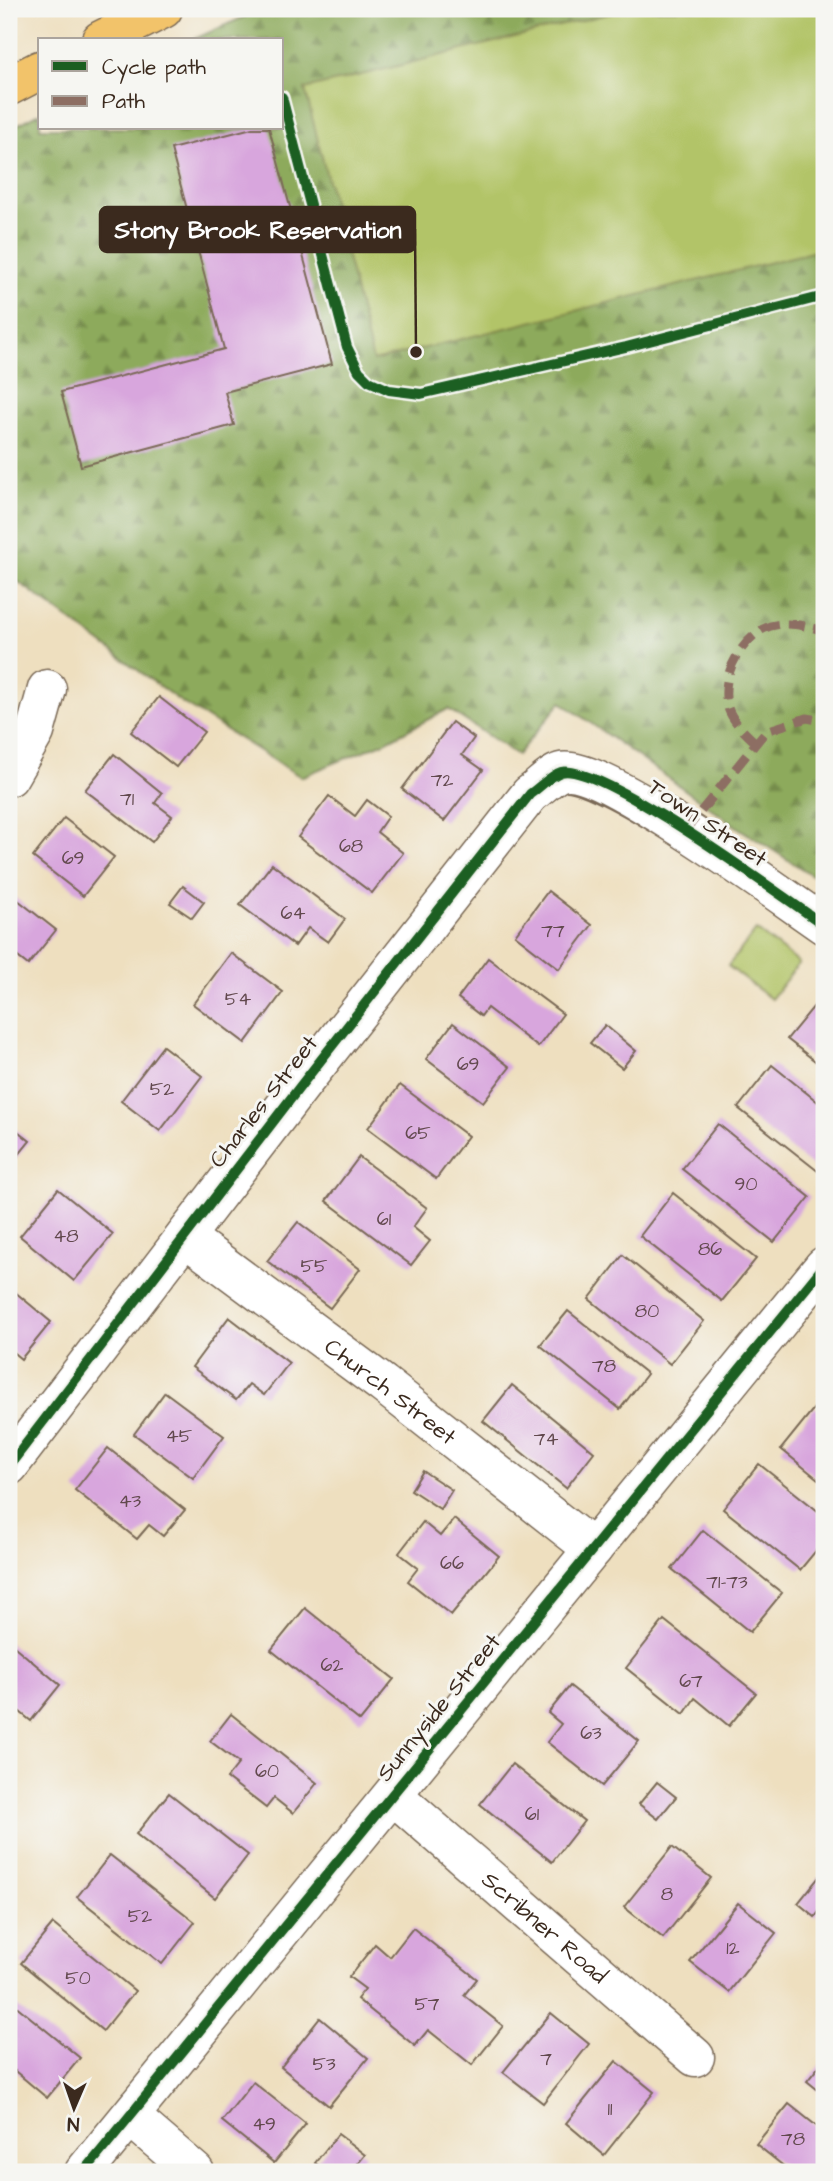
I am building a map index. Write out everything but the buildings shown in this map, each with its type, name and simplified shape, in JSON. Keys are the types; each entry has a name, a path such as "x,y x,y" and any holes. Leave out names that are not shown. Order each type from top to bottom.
{"main road":[{"path":"104,38 163,9"},
{"path":"9,86 38,71"}],"street":[{"path":"9,777 35,732 47,689"},
{"name":"Town Street","path":"561,772 584,774 626,793 824,925"},
{"name":"Charles Street","path":"9,1466 530,794 561,772"},
{"name":"Church Street","path":"185,1237 383,1384 593,1549"},
{"name":"Sunnyside Street","path":"84,2172 394,1796 824,1266"},
{"name":"Scribner Road","path":"394,1796 695,2057"},
{"path":"131,2117 195,2172"}],"green space":[{"path":"262,9 824,9 824,883 740,829 561,702 517,755 448,709 385,742 301,777 181,702 9,575 9,129 38,114 38,130 284,130 284,38 197,38"},
{"path":"628,9 824,9 824,249 373,361 305,89"},
{"path":"756,930 799,963 771,999 728,966"}],"marked path":[{"path":"756,743 735,720 727,704 729,672 739,652 754,635 770,626 792,624 821,630"},
{"path":"684,832 766,731 807,718 824,721"}],"cycle path":[{"path":"284,105 347,347 359,371 369,381 389,390 421,394 626,347 824,296"},
{"path":"9,1466 302,1084 530,794 553,776 561,772 582,774 612,787 692,834 824,925"},
{"path":"84,2172 824,1266"}],"place":[{"name":"Stony Brook Reservation","path":"416,352"}]}
